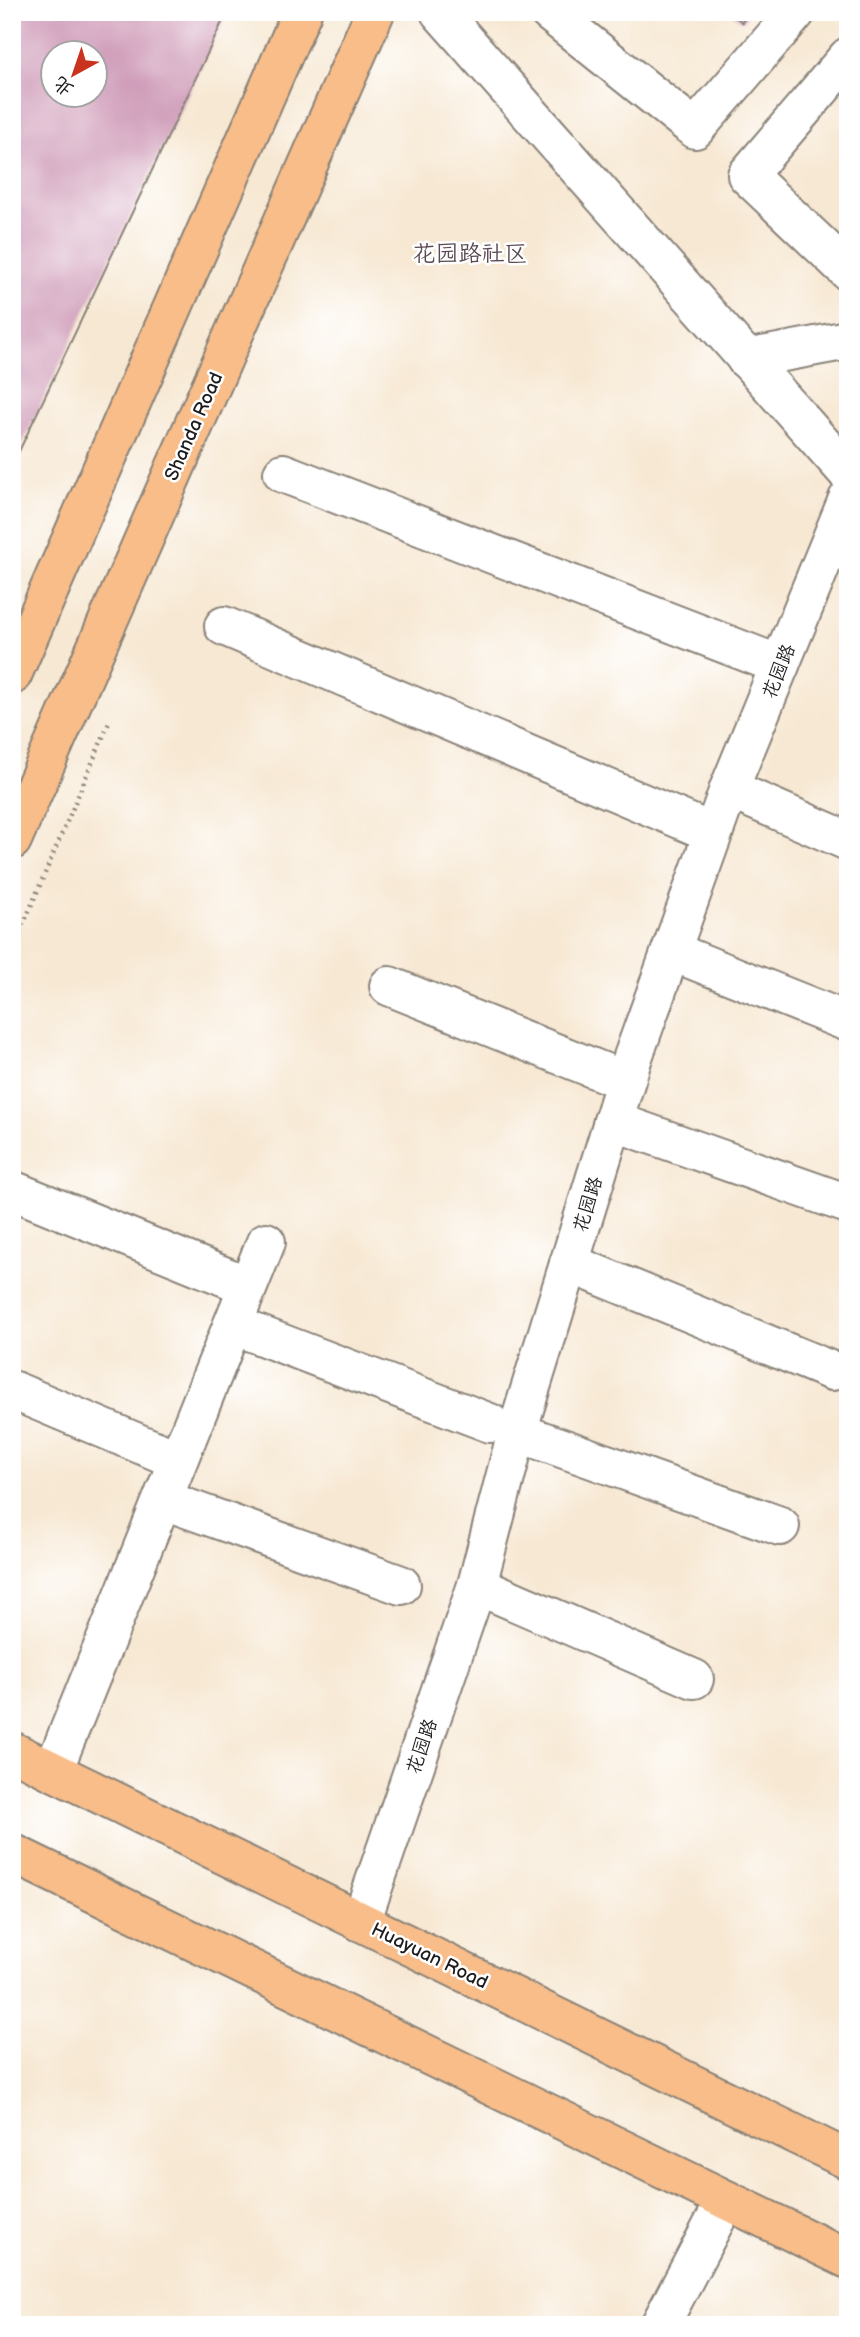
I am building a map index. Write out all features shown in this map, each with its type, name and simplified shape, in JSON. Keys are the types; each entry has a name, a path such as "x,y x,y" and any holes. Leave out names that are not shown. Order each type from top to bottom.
{"main road":[{"path":"12,675 302,12"},
{"name":"Shanda Road","path":"12,839 375,12"},
{"name":"Huayuan Road","path":"12,1751 848,2160"},
{"path":"12,1853 848,2259"}],"street":[{"path":"440,12 848,473"},
{"path":"549,12 695,129 796,12"},
{"path":"848,57 747,175 848,271"},
{"path":"746,359 848,340"},
{"path":"283,473 780,665"},
{"name":"花园路","path":"361,1922 477,1585 503,1428 569,1263 625,1081 713,832 848,499"},
{"path":"223,626 713,832"},
{"path":"729,789 848,841"},
{"path":"671,951 848,1022"},
{"path":"389,986 625,1081"},
{"path":"613,1122 848,1204"},
{"path":"12,1191 248,1286"},
{"path":"53,1771 266,1242"},
{"path":"569,1263 832,1371"},
{"path":"233,1325 503,1428 780,1526"},
{"path":"12,1390 178,1460"},
{"path":"164,1500 401,1585"},
{"path":"477,1585 694,1679"},
{"path":"660,2325 726,2200"}],"building":[{"path":"14,12 227,12 12,466 12,20 16,16"},
{"path":"730,12 750,12 742,22"}],"district":[{"name":"花园路社区","path":"470,253"}]}
